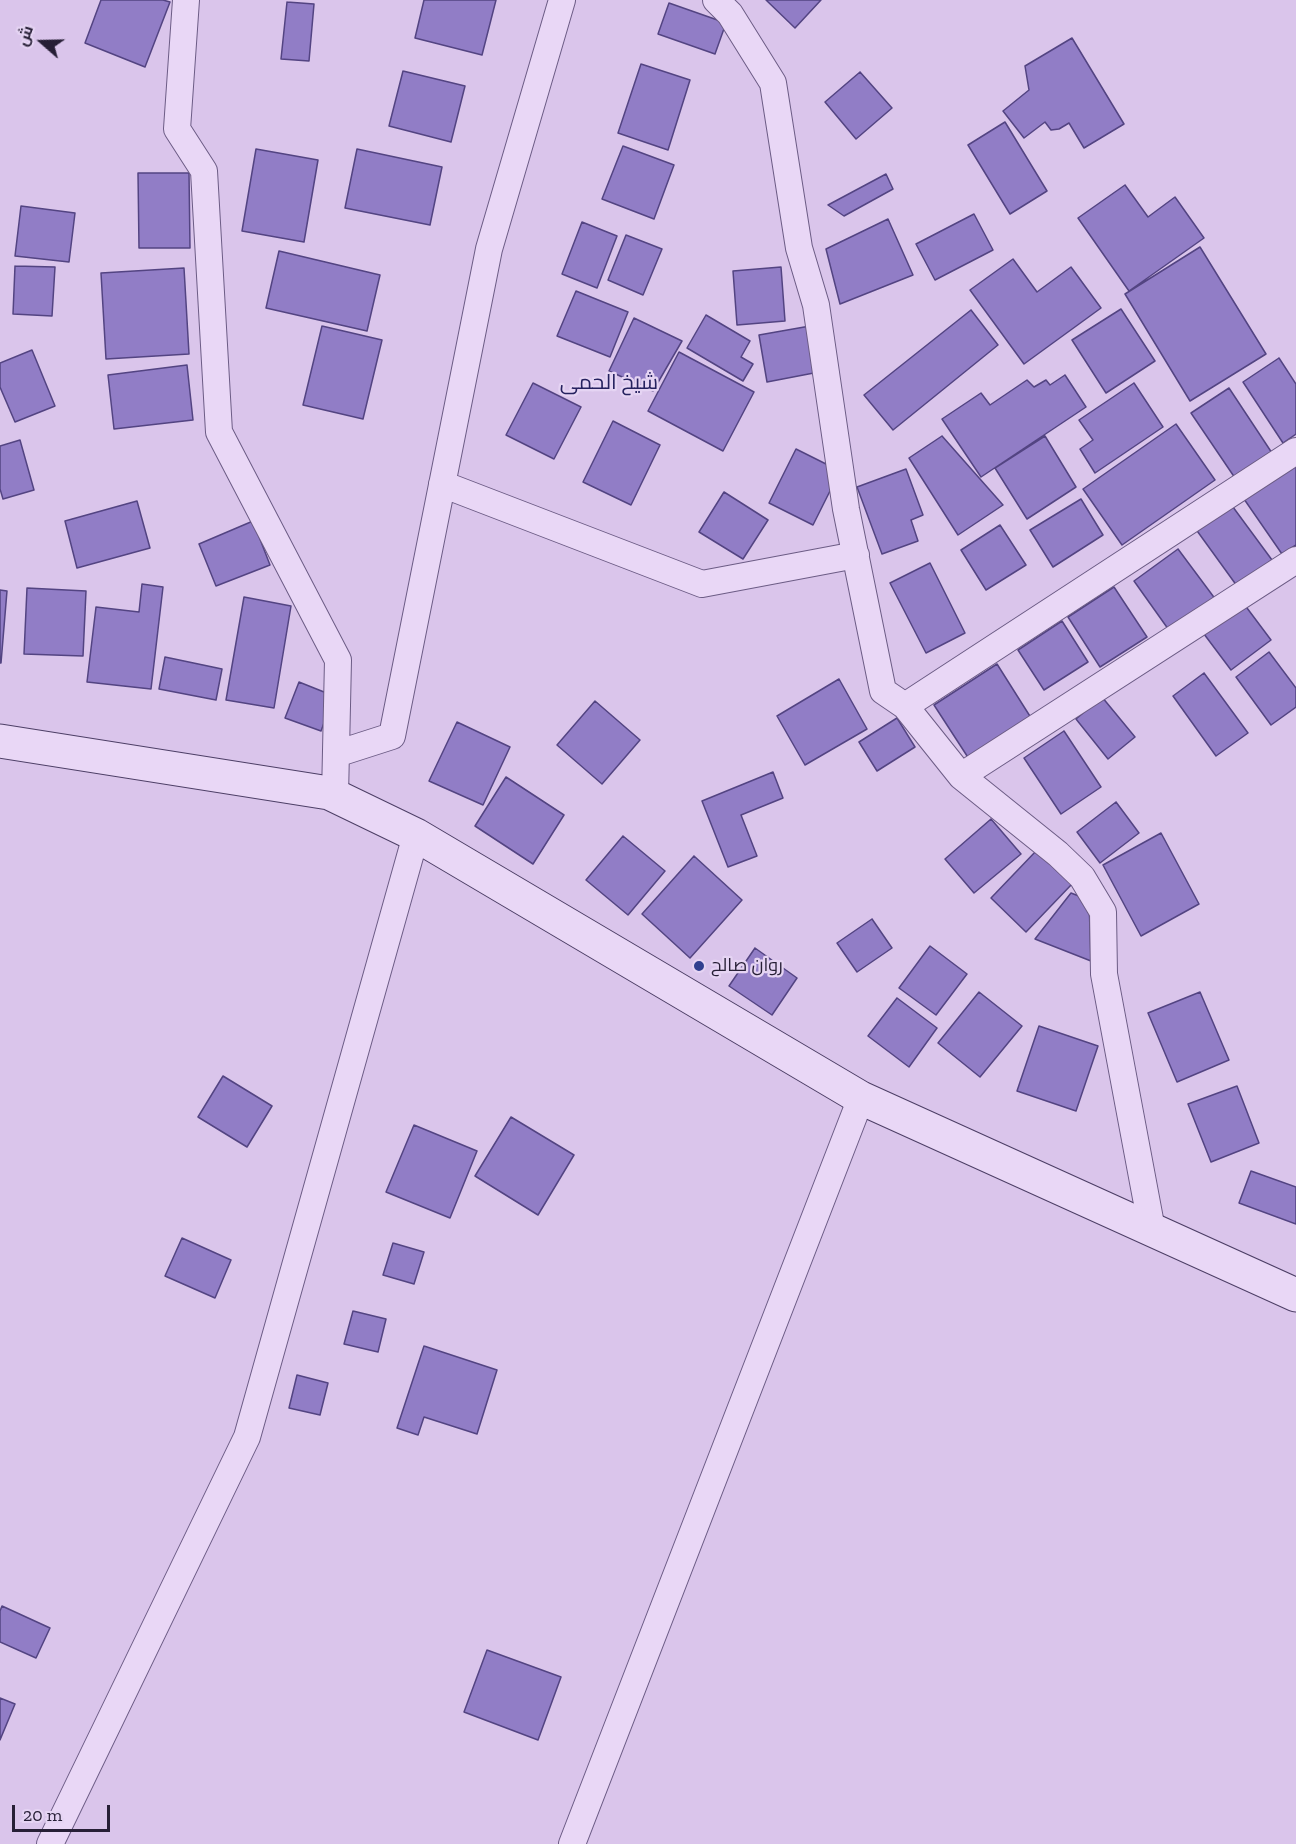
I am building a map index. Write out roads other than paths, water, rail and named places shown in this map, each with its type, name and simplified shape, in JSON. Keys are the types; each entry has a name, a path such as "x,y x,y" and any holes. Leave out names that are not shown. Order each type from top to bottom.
{"street":[{"path":"186,0 177,129 204,171 219,432 339,660 335,796"},
{"path":"336,754 392,736 489,249 562,0"},
{"path":"716,0 730,14 773,83 799,248 816,305 846,509 884,691 905,706 961,776 1058,854 1082,877 1103,912 1104,974 1152,1230"},
{"path":"905,706 1296,451"},
{"path":"442,484 702,584 856,555"},
{"path":"961,776 1296,560"},
{"path":"0,741 330,793 416,835 861,1098 1296,1295"},
{"path":"50,1844 247,1437 416,835"},
{"path":"572,1844 861,1098"}],"place":[{"name":"روان صالح","path":"699,966"}],"district":[{"name":"شيخ الحمى","path":"609,383"}]}
